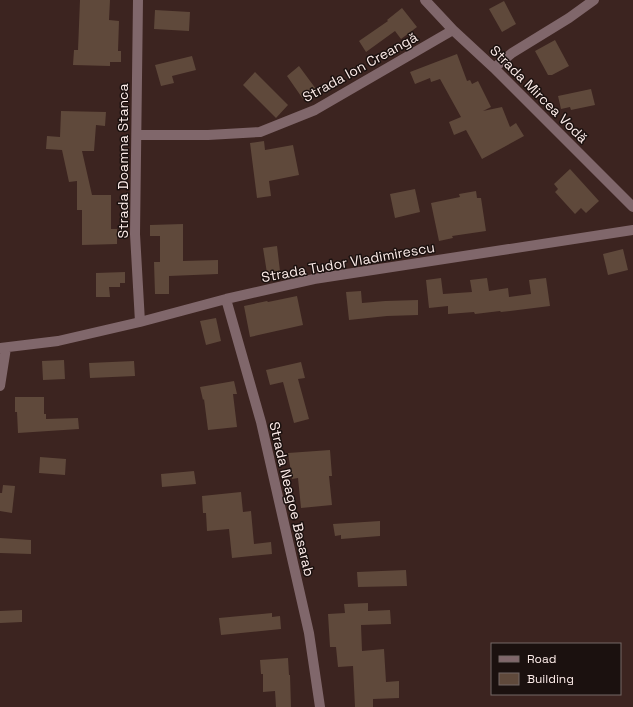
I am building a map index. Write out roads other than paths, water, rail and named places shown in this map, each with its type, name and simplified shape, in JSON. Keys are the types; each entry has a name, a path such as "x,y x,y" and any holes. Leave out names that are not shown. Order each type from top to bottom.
{"street":[{"name":"Strada Doamna Stanca","path":"138,0 135,234 140,322"},
{"name":"Strada Mircea Vodă","path":"425,0 453,30 494,68 633,207"},
{"path":"494,68 512,53 569,18 594,0"},
{"name":"Strada Ion Creangă","path":"137,135 208,135 260,132 316,110 453,30"},
{"name":"Strada Tudor Vladimirescu","path":"3,348 58,341 140,322 226,299 314,279 633,230"},
{"name":"Strada Neagoe Basarab","path":"226,299 262,430 309,633 320,707"},
{"path":"0,386 3,348"}]}
